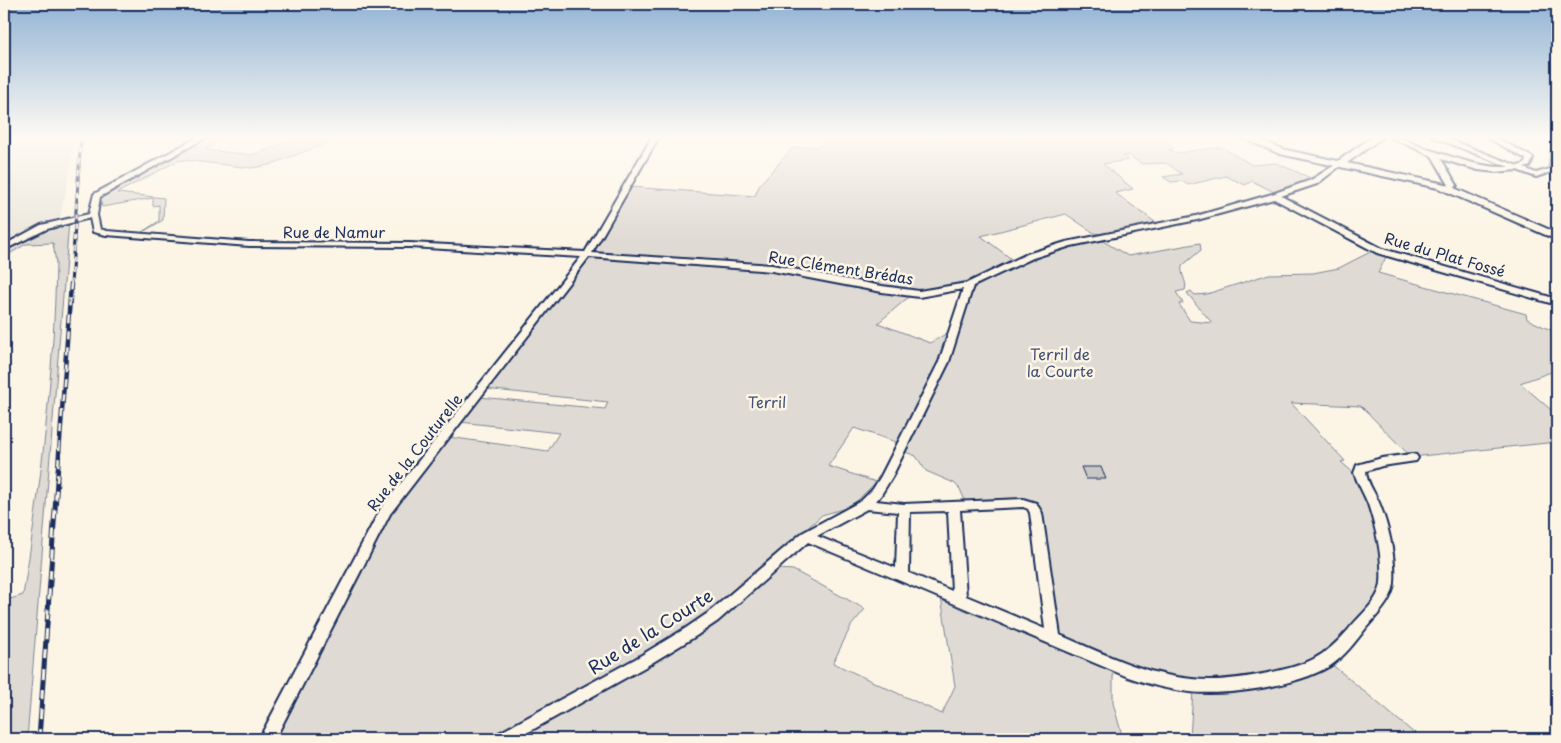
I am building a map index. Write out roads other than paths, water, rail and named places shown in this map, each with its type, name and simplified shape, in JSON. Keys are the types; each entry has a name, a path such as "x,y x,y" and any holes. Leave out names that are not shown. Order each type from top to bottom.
{"street":[{"path":"4,248 44,227 93,215 98,196 101,193 141,172"},
{"name":"Rue de la Couturelle","path":"267,739 385,511 587,255 636,172"},
{"name":"Rue Clément Brédas","path":"587,255 772,268 910,293 932,293 969,285 1030,256 1069,244 1197,218 1275,196 1314,182 1329,172"},
{"path":"1368,172 1449,190 1557,237"},
{"path":"1445,172 1452,185 1449,190"},
{"path":"1527,172 1536,175 1547,172"},
{"name":"Rue du Plat Fossé","path":"1275,196 1380,251 1557,302"},
{"name":"Rue de Namur","path":"93,215 95,227 100,232 187,241 249,244 410,245 587,255"},
{"name":"Rue de la Courte","path":"502,739 640,663 691,632 720,611 806,536 865,504 877,492 886,477 944,362 969,285"},
{"path":"806,536 1133,672 1170,683 1194,687 1236,684 1308,670 1325,661 1344,644 1382,599 1386,589 1387,576 1381,535 1375,509 1360,473 1362,468 1382,462 1412,458"},
{"path":"865,504 904,508 1023,503 1035,508 1053,638"},
{"path":"954,506 958,599"},
{"path":"902,576 904,508"}],"railway":[{"path":"71,285 79,172"},
{"path":"57,482 71,284"},
{"path":"39,739 57,481"}],"park label":[{"name":"Terril de la Courte","path":"1060,362"},
{"name":"Terril","path":"767,401"}]}
